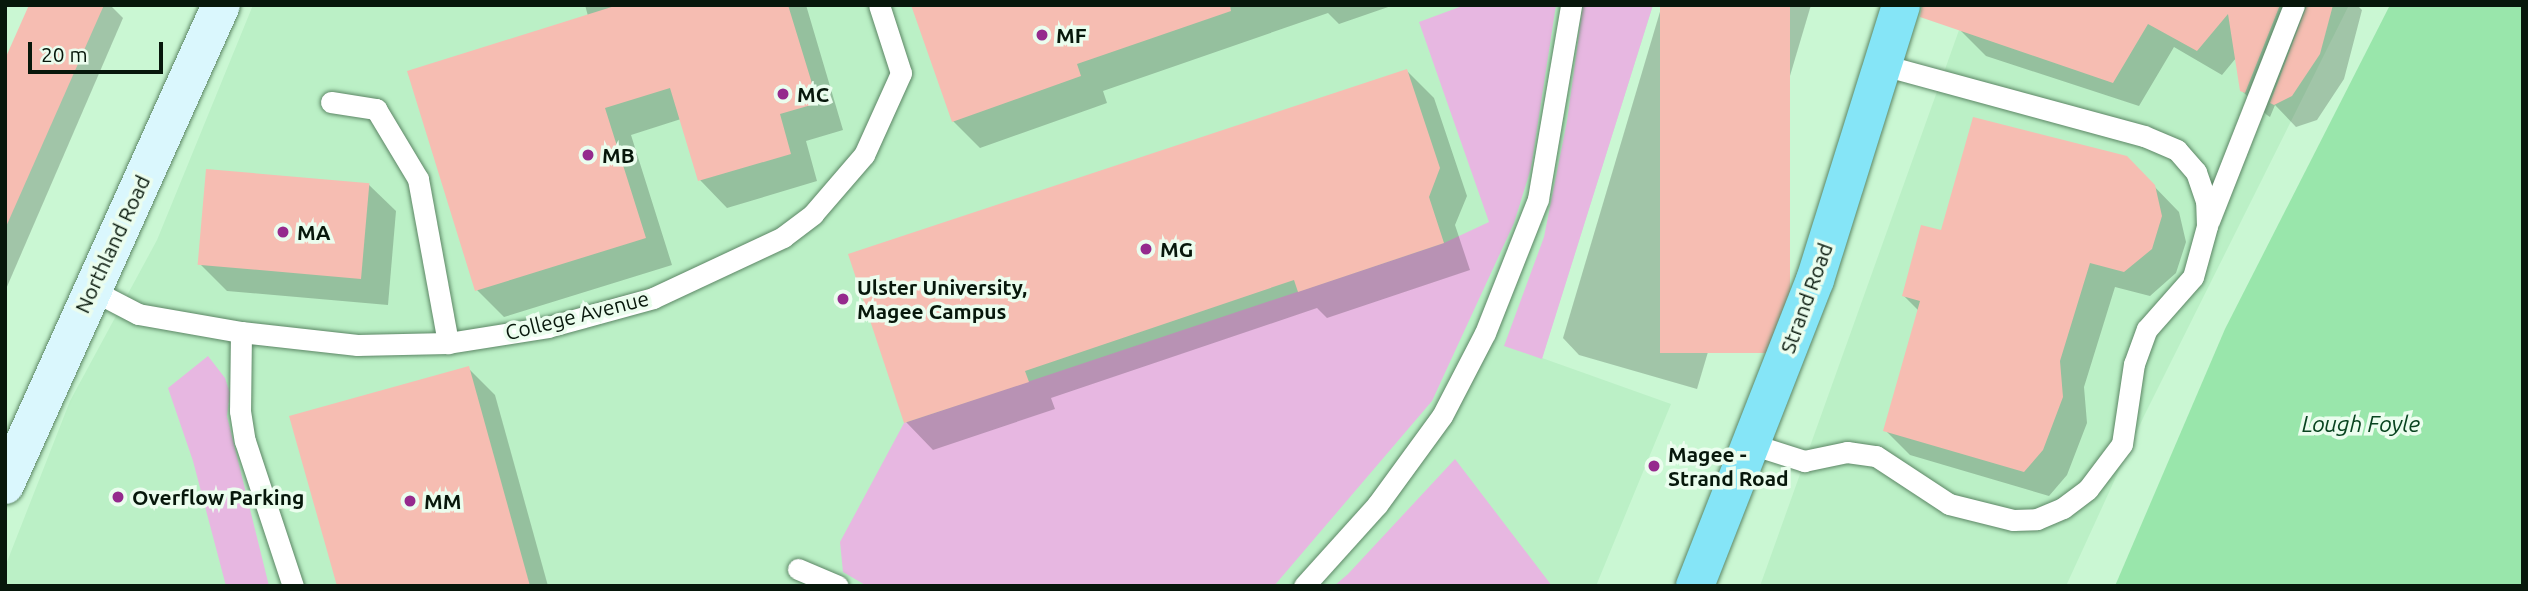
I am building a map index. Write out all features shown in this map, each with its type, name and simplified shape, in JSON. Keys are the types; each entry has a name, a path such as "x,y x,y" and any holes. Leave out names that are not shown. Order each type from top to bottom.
{"highway":[{"name":"Strand Road","path":"1695,586 1815,280 1901,5"}],"main road":[{"name":"Northland Road","path":"5,485 90,289 221,5"}],"lane":[{"name":"College Avenue","path":"90,289 138,314 241,332 358,345 448,342 548,327 653,298 783,237 813,214 864,155 901,73 879,5"},
{"path":"1304,586 1377,505 1442,415 1485,333 1538,199 1571,5"},
{"path":"1751,444 1804,461 1847,452 1876,456 1949,505 1980,514 2037,519 2063,508 2088,489 2122,444 2134,364 2147,329 2193,277 2207,226 2294,5"},
{"path":"1882,65 2144,136 2177,150 2196,172 2206,201 2207,226"},
{"path":"331,102 376,109 418,179 448,342"},
{"path":"241,332 240,411 244,441 293,586"},
{"path":"798,569 838,586"}],"shaded area":[{"name":"Ulster University, Magee Campus","path":"253,5 1653,5 1542,358 1671,404 1596,586 5,586 5,567 70,401 157,240"},
{"path":"1465,5 1556,5 1531,168 1514,223 1432,401 1274,586 867,586 843,572 840,542 904,423 1444,243 1489,222 1419,22"},
{"path":"1583,5 1653,5 1542,359 1504,346 1544,237 1567,121"},
{"path":"1968,5 2349,5 2144,416 2066,586 1760,586"},
{"path":"208,356 225,378 230,393 227,416 269,586 226,586 193,461 168,388"},
{"path":"1455,459 1552,586 1334,586 1348,574"}],"water":[{"name":"Lough Foyle","path":"2390,5 2523,5 2523,586 2115,586 2225,329"}],"building":[{"path":"29,5 104,5 5,229 5,59"},
{"path":"618,5 788,5 818,103 780,114 791,154 698,181 670,88 605,108 646,238 475,291 407,71"},
{"name":"MF","path":"911,5 1230,5 1231,11 1077,64 1081,76 952,122"},
{"path":"1660,5 1790,5 1790,353 1660,353"},
{"path":"1922,5 2280,5 2245,93 2240,91 2228,14 2197,51 2148,24 2113,83 1920,17"},
{"path":"2307,5 2333,5 2320,54 2292,96 2274,105 2270,103"},
{"name":"MG","path":"1407,69 1440,168 1429,197 1444,243 1298,292 1294,280 1025,371 1029,382 904,423 848,254"},
{"path":"1973,117 2127,156 2155,185 2162,216 2152,249 2124,272 2090,263 2060,361 2063,397 2043,450 2024,472 1883,431 1920,301 1902,296 1921,225 1941,230"},
{"name":"MA","path":"206,169 369,183 361,279 198,265"},
{"name":"MM","path":"469,366 530,586 337,586 289,416"}],"place":[{"name":"MF","path":"1042,35"},
{"name":"MC","path":"783,94"},
{"name":"MB","path":"588,155"},
{"name":"MA","path":"283,232"},
{"name":"MG","path":"1146,249"},
{"name":"Ulster University, Magee Campus","path":"843,299"},
{"name":"Magee - Strand Road","path":"1654,466"},
{"name":"Overflow Parking","path":"118,497"},
{"name":"MM","path":"410,501"}]}
